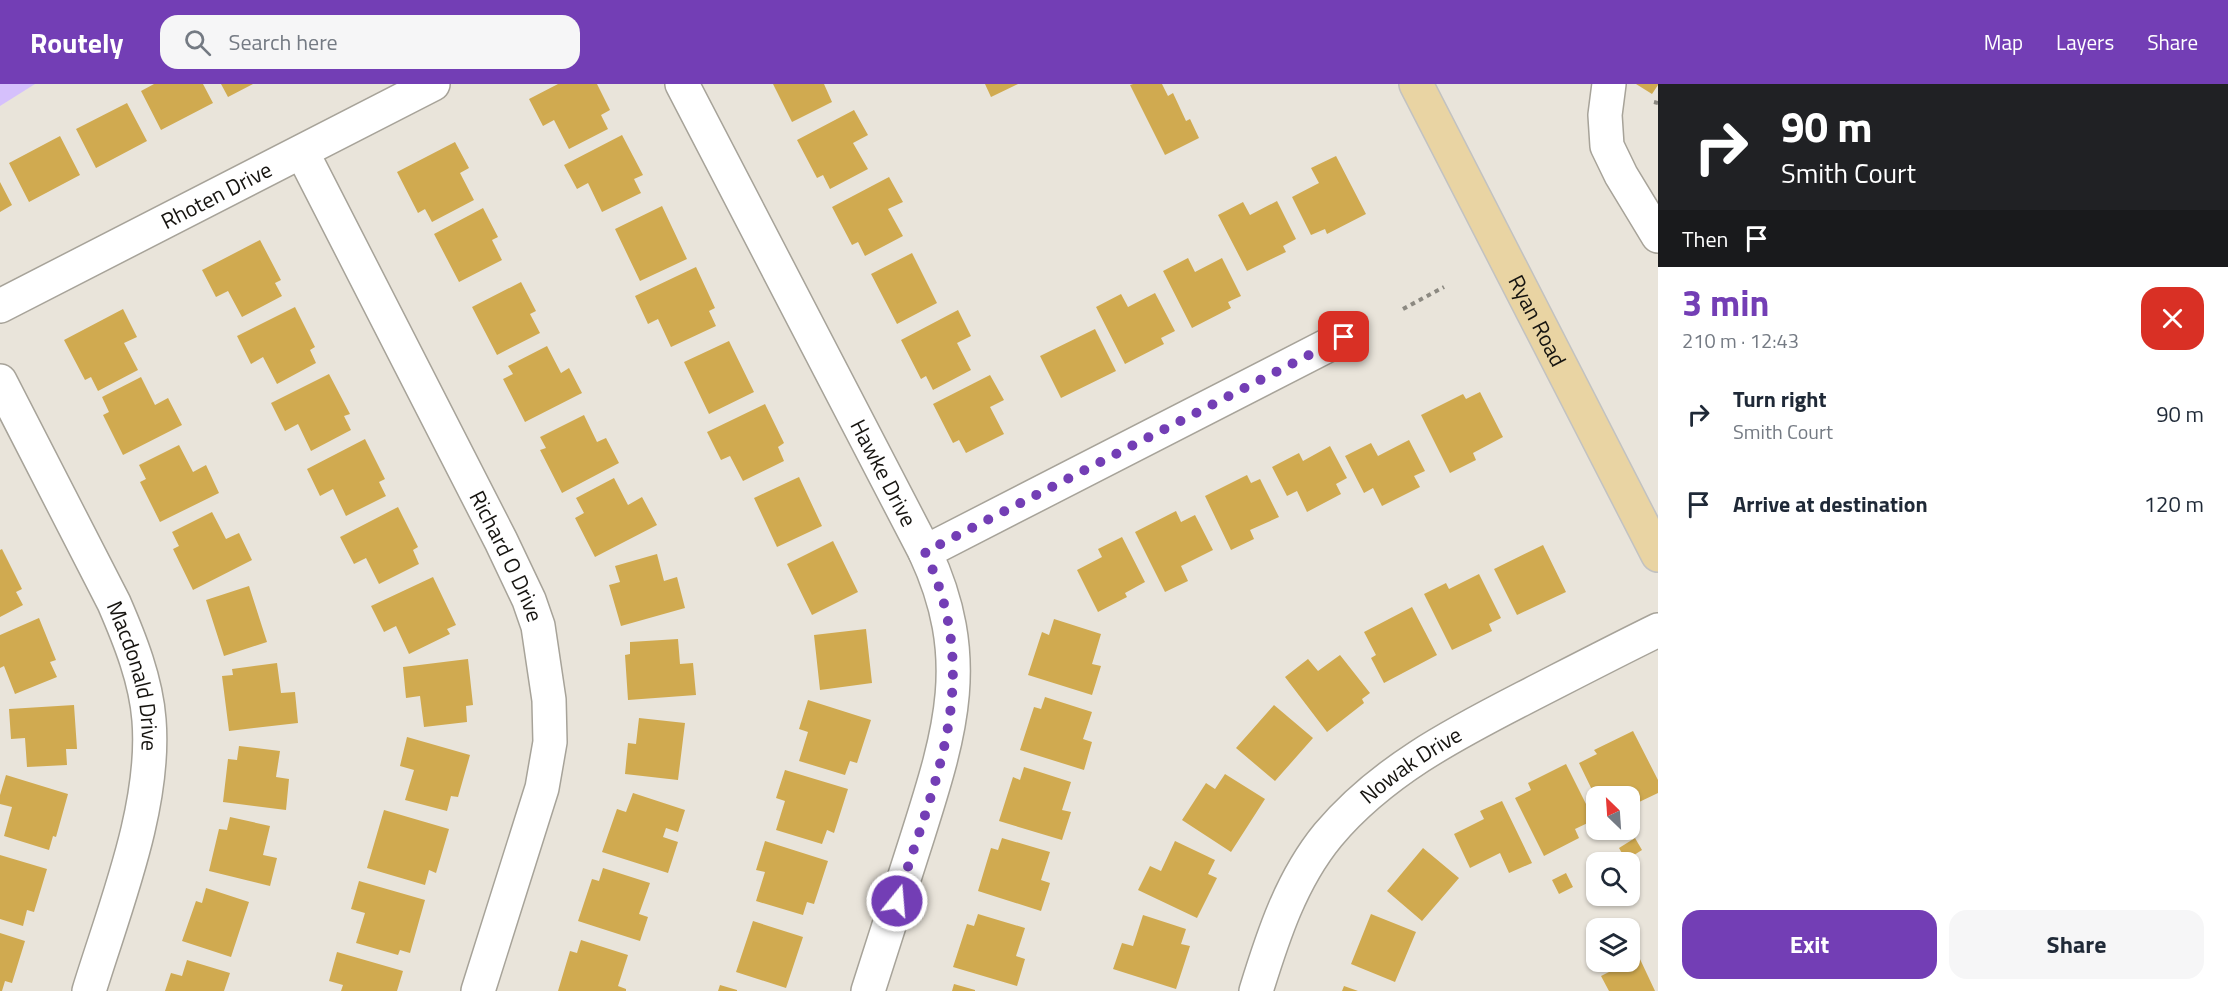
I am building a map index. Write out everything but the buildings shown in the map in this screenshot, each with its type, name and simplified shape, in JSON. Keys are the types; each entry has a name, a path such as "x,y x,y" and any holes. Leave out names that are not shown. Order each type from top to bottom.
{"main road":[{"name":"Ryan Road","path":"1416,84 1658,555"}],"street":[{"name":"Rhoten Drive","path":"0,306 433,84"},
{"name":"Hawke Drive","path":"682,84 925,552 939,582 950,631 954,672 951,715 938,774 868,991"},
{"path":"1609,84 1605,115 1607,146 1621,175 1658,236"},
{"name":"Richard O Drive","path":"302,152 501,541 529,600 538,626 549,700 550,742 542,788 478,991"},
{"path":"925,552 1344,337"},
{"name":"Macdonald Drive","path":"0,381 122,621 143,685 149,720 149,755 142,809 124,878 89,991"},
{"name":"Nowak Drive","path":"1256,991 1275,930 1308,864 1328,836 1385,779 1428,749 1466,728 1658,630"}],"path":[{"path":"1403,309 1444,288"}],"shaded area":[{"path":"0,84 35,84 0,106"}],"route":[{"path":"897,901 938,774 950,724 953,696 954,672 945,604 939,582 925,552 1344,337"}]}
